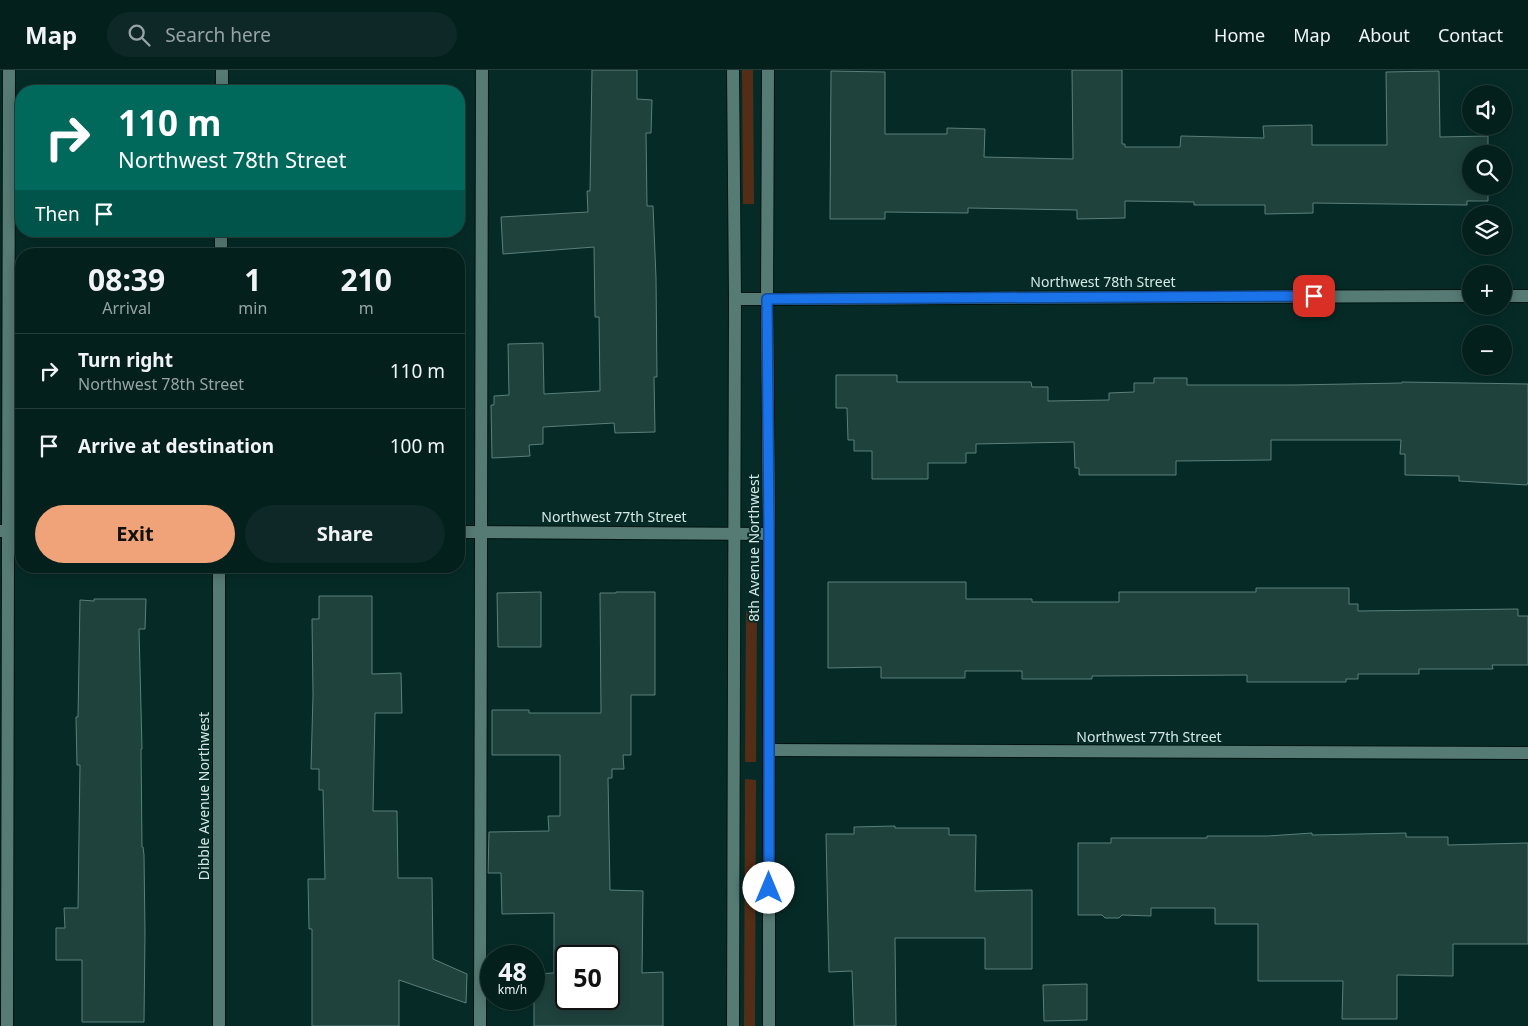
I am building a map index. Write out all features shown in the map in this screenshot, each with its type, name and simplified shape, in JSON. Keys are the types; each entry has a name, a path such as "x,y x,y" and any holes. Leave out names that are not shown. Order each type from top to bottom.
{"street":[{"path":"7,1026 10,531 9,70"},
{"path":"222,70 222,85"},
{"path":"480,1026 482,70"},
{"name":"8th Avenue Northwest","path":"733,70 735,299 733,1026"},
{"name":"8th Avenue Northwest","path":"768,70 769,1026"},
{"name":"Northwest 78th Street","path":"735,299 1462,296"},
{"path":"1512,296 1528,296"},
{"name":"Northwest 77th Street","path":"465,532 769,534"},
{"name":"Dibble Avenue Northwest","path":"219,573 219,1026"},
{"name":"Northwest 77th Street","path":"769,750 1528,753"}],"shaded area":[{"path":"742,70 753,70 754,204 743,204"},
{"path":"746,611 757,611 756,762 745,762"},
{"path":"745,779 756,780 755,1026 744,1026"}],"building":[{"path":"592,70 637,70 637,99 652,100 651,133 646,133 647,206 653,206 656,278 657,377 654,377 655,432 615,433 614,423 543,427 543,444 529,445 530,456 492,458 491,405 494,405 494,396 509,395 508,344 543,343 544,394 600,391 599,317 595,317 594,247 503,254 501,217 588,212 587,191 590,191"},
{"path":"1072,70 1122,70 1122,144 1125,144 1125,147 1180,147 1181,136 1264,138 1263,126 1312,125 1312,145 1387,145 1386,72 1439,71 1440,137 1488,136 1488,145 1462,145 1462,195 1488,195 1488,201 1467,201 1467,205 1313,203 1313,213 1265,214 1265,205 1194,205 1194,202 1125,201 1125,218 1077,219 1077,210 968,208 968,213 885,212 885,219 830,219 831,71 885,72 885,134 947,134 947,128 985,129 984,157 1073,159"},
{"path":"836,375 897,375 897,382 1031,382 1032,387 1048,387 1048,401 1109,400 1109,393 1134,392 1134,383 1154,383 1154,378 1187,378 1187,385 1402,382 1528,384 1528,482 1527,485 1459,481 1459,476 1405,475 1405,454 1400,454 1401,440 1271,440 1271,460 1176,461 1176,475 1079,475 1079,468 1075,468 1074,442 976,444 976,453 966,453 966,463 928,463 928,479 872,479 872,451 854,451 854,440 848,440 847,408 836,408"},
{"path":"828,582 966,582 966,599 1032,599 1032,602 1119,602 1119,592 1256,592 1256,588 1349,588 1349,604 1358,604 1358,611 1518,609 1518,616 1528,616 1528,665 1492,665 1493,669 1419,669 1419,674 1358,674 1358,679 1346,679 1346,682 1247,682 1247,675 1092,676 1092,679 1022,679 1022,671 965,671 965,678 881,678 881,667 828,668"},
{"path":"541,592 541,647 498,647 497,593"},
{"path":"655,592 655,695 631,695 631,755 623,755 624,769 612,769 612,778 608,778 610,890 643,891 642,973 663,972 663,1026 534,1026 534,1010 545,1010 545,973 554,973 554,913 502,914 501,873 488,873 489,832 549,831 548,816 560,816 560,755 492,755 492,710 529,710 529,713 601,713 600,593"},
{"path":"319,596 372,596 372,674 401,673 402,713 375,713 373,811 397,811 398,878 432,878 433,959 467,974 466,1003 399,980 399,1026 312,1026 312,929 309,929 308,879 325,879 323,790 319,790 319,769 311,769 313,695 312,619 319,619"},
{"path":"94,599 146,599 145,629 139,629 142,847 144,855 144,1022 82,1022 82,960 56,960 56,928 65,928 64,908 78,908 80,765 77,765 76,717 78,717 80,600 94,601"},
{"path":"895,826 895,828 949,828 949,835 976,835 975,891 1032,890 1032,969 985,969 985,938 895,938 896,1026 854,1026 852,971 829,972 826,834 854,834 854,827"},
{"path":"1312,833 1312,835 1406,833 1406,837 1448,837 1448,845 1528,843 1528,944 1453,944 1453,976 1397,975 1397,1019 1342,1019 1343,981 1258,981 1258,924 1215,924 1215,908 1151,908 1151,916 1122,915 1119,918 1105,918 1102,915 1078,915 1078,843 1111,843 1111,838 1207,838 1207,836 1268,836"},
{"path":"1087,984 1087,1020 1044,1021 1043,985"}],"route":[{"path":"769,888 767,299 1314,296"}]}
